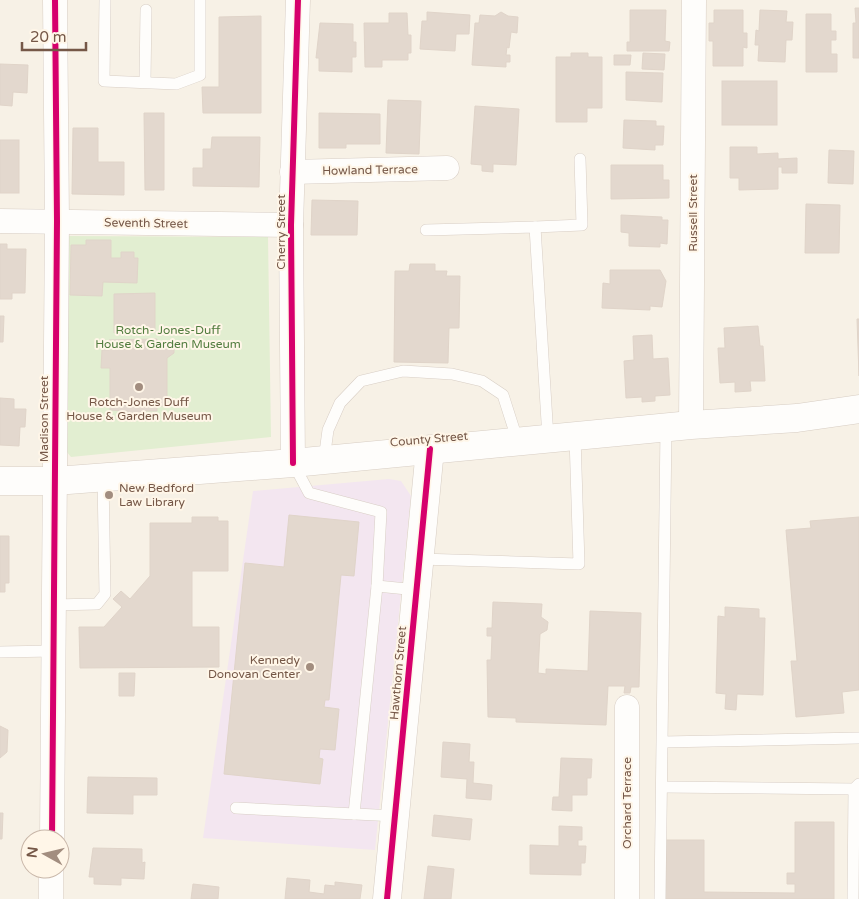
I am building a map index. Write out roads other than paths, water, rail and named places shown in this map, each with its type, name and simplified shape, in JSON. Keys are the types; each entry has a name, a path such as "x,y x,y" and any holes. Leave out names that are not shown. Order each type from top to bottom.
{"main road":[{"name":"County Street","path":"0,481 55,481 293,463 679,427 797,418 859,409"},
{"name":"Hawthorn Street","path":"387,899 430,450"}],"street":[{"name":"Madison Street","path":"52,829 57,221 55,0"},
{"name":"Cherry Street","path":"293,463 292,172 298,0"},
{"name":"Russell Street","path":"679,427 694,0"},
{"name":"Howland Terrace","path":"292,172 447,168"},
{"name":"Seventh Street","path":"0,221 292,225"},
{"name":"Orchard Terrace","path":"627,707 627,899"},
{"path":"51,899 52,879"}],"lane":[{"path":"105,0 104,81 176,84 200,75 200,0"},
{"path":"145,82 146,10"},
{"path":"426,230 582,225 580,159"},
{"path":"535,227 548,440"},
{"path":"324,460 328,430 340,403 362,381 403,371 452,374 482,381 503,395 518,442"},
{"path":"660,899 663,742 679,427"},
{"path":"420,559 579,564 575,437"},
{"path":"293,463 309,493 381,512 377,586 354,814"},
{"path":"53,605 98,604 105,594 103,477"},
{"path":"377,586 417,590"},
{"path":"0,652 53,651"},
{"path":"663,742 859,738"},
{"path":"662,787 857,787 853,899"},
{"path":"236,808 396,816"}],"place":[{"name":"Rotch-Jones Duff House & Garden Museum","path":"139,387"},
{"name":"New Bedford Law Library","path":"109,495"},
{"name":"Kennedy Donovan Center","path":"310,667"}],"park label":[{"name":"Rotch- Jones-Duff House & Garden Museum","path":"168,337"}]}
